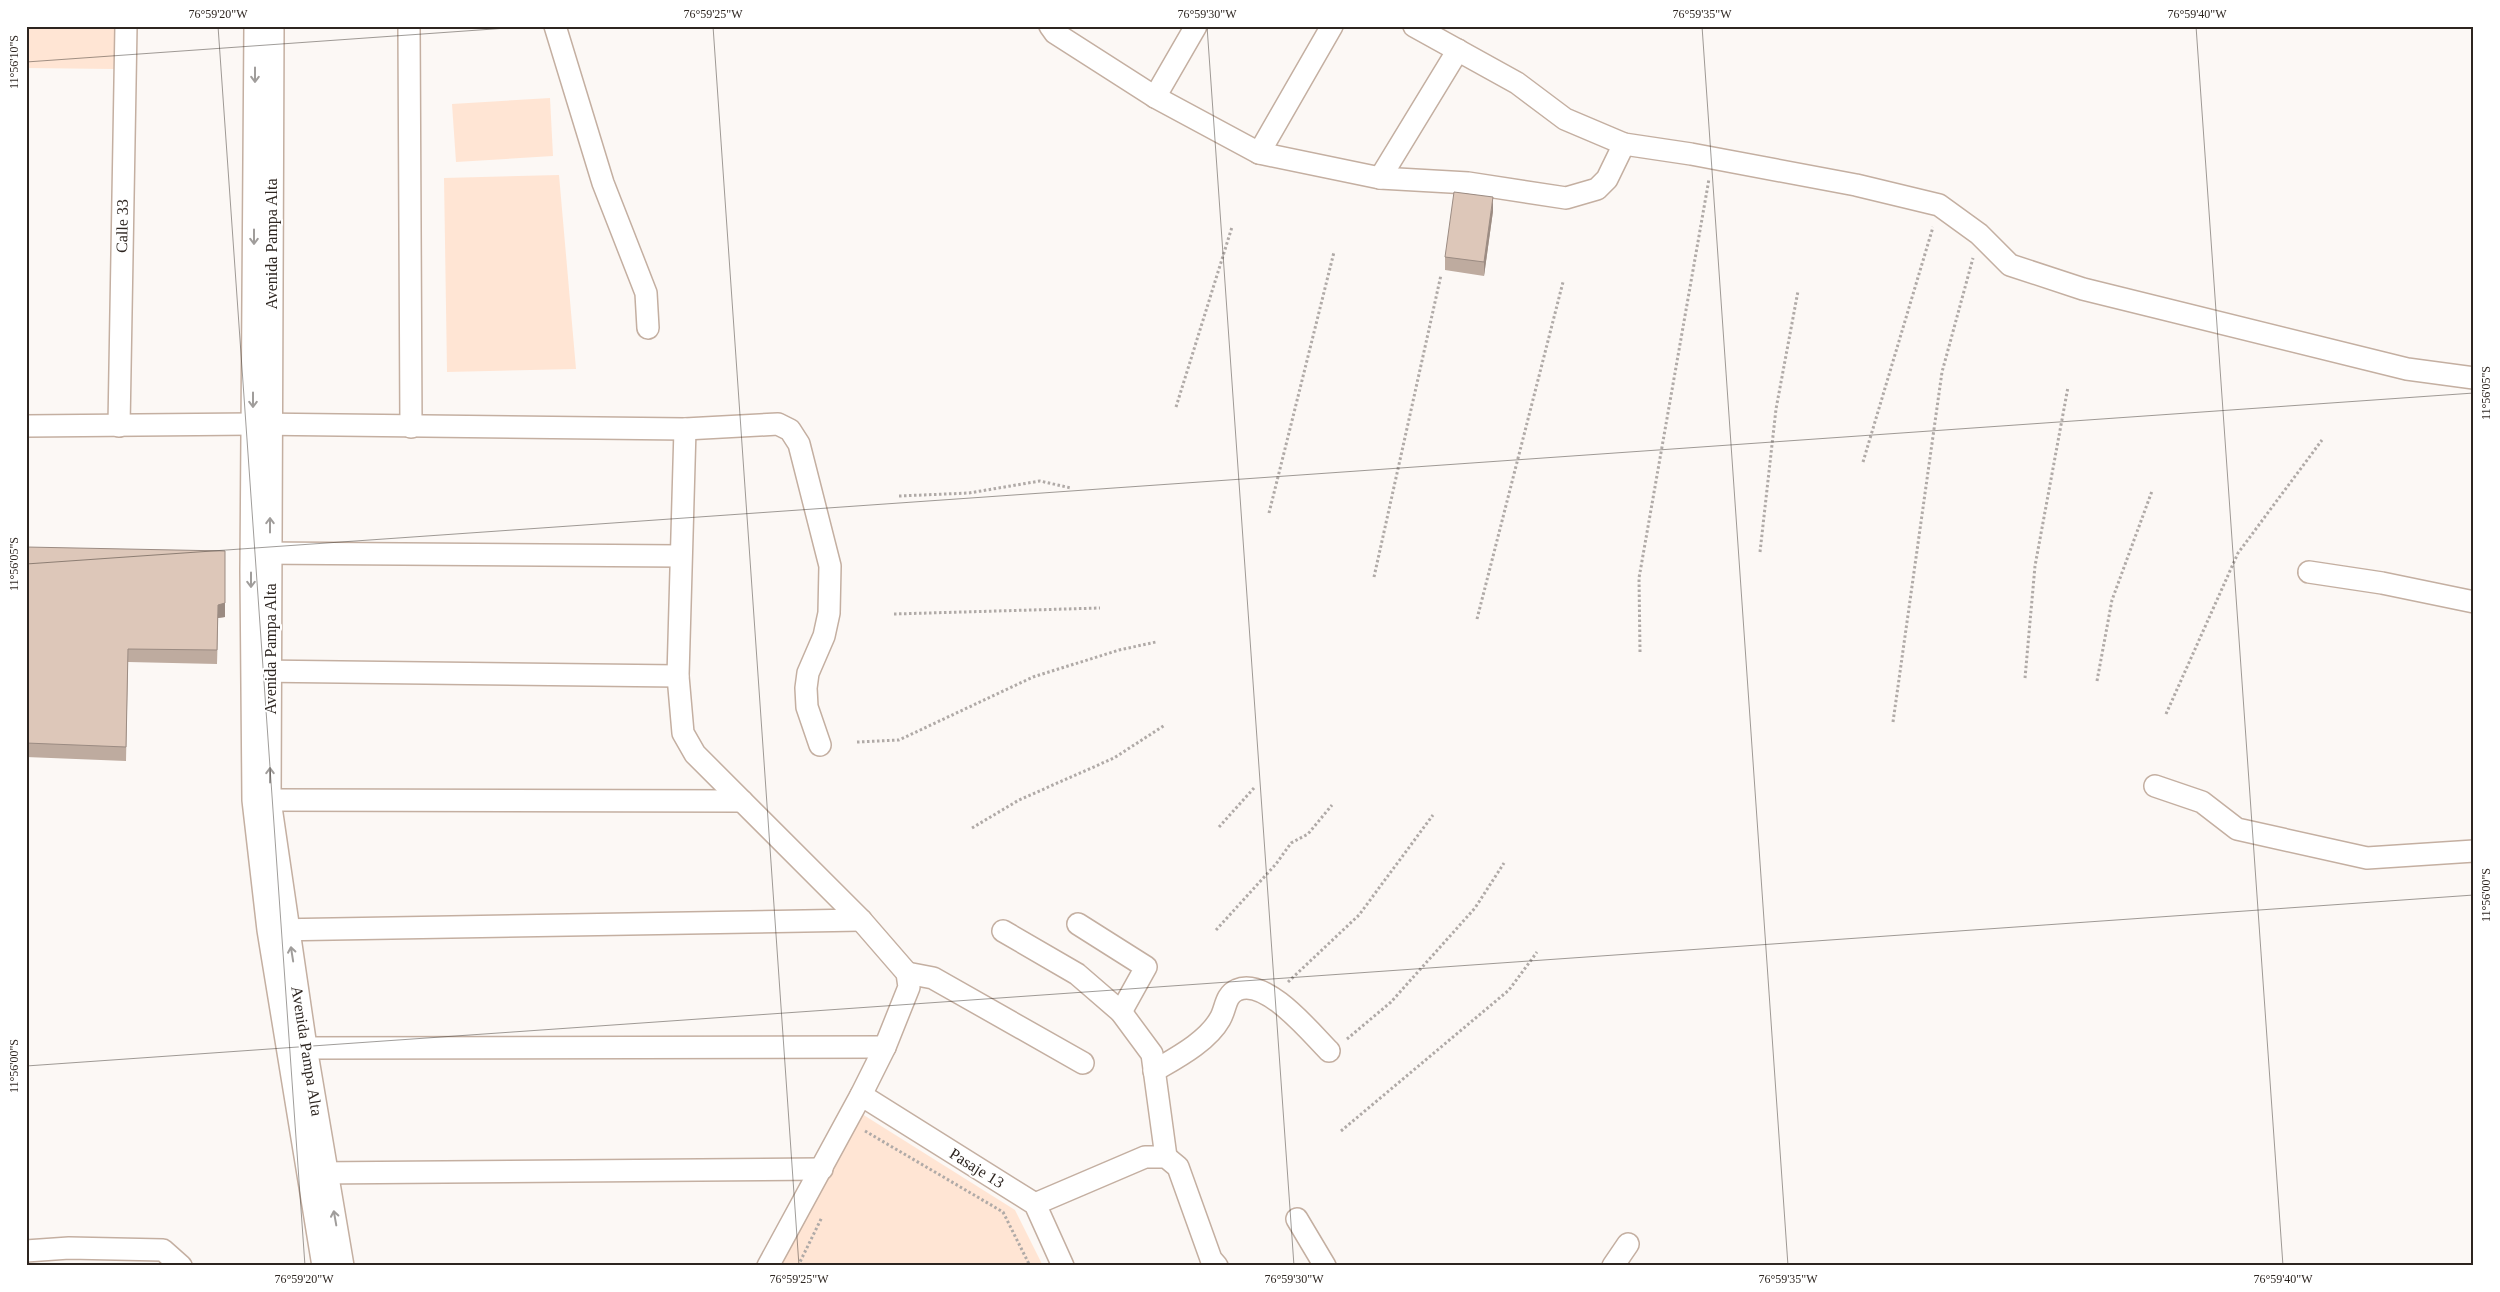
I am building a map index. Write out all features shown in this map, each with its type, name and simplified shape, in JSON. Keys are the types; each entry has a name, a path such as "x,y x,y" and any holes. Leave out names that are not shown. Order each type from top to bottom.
{"street":[{"name":"Calle 33","path":"119,426 126,26"},
{"name":"Avenida Pampa Alta","path":"255,26 261,553 260,671 253,800 278,930 318,1173 343,1266"},
{"name":"Avenida Pampa Alta","path":"261,425 272,26"},
{"path":"409,26 411,427"},
{"path":"555,26 603,183 646,293 648,328"},
{"path":"1155,97 1196,26"},
{"path":"1258,153 1332,26"},
{"path":"1414,26 1517,83 1564,118 1624,144 1856,185 1939,205 1979,234 2010,265 2083,289 2407,369 2474,378"},
{"path":"1055,29 1155,97 1258,153 1380,178 1468,183 1566,198 1597,189 1607,179 1624,144"},
{"path":"1380,178 1458,50"},
{"path":"26,426 261,425 684,429 778,424 790,430 799,444 830,566 829,613 824,636 808,673 806,688 807,707 820,745"},
{"path":"684,429 678,676 683,733 695,754 861,920 907,972 910,988 886,1047 822,1169 768,1266"},
{"path":"261,553 680,556"},
{"path":"2309,572 2382,583 2474,602"},
{"path":"260,671 678,676"},
{"name":"Avenida Pampa Alta","path":"260,671 278,930"},
{"path":"2155,786 2202,802 2237,829 2367,858 2474,851"},
{"path":"270,800 742,801"},
{"path":"278,930 861,920"},
{"path":"1078,924 1146,967 1121,1012"},
{"path":"1004,931 1077,974 1121,1012 1152,1054 1166,1157"},
{"path":"907,972 933,978 1083,1062"},
{"path":"1154,1071 1202,1039 1220,1019 1226,1002 1236,990 1246,988 1273,996 1329,1051"},
{"path":"297,1048 886,1047"},
{"name":"Pasaje 13","path":"861,1095 1035,1204"},
{"path":"1063,1266 1035,1204 1145,1157 1166,1157 1178,1167 1211,1259 1217,1266"},
{"path":"318,1173 822,1169"},
{"name":"Avenida Pampa Alta","path":"318,1173 323,1266"},
{"path":"1297,1219 1325,1266"},
{"path":"1613,1266 1628,1244"},
{"path":"26,1251 69,1248 158,1258 181,1266"}],"path":[{"path":"1640,652 1639,578 1713,159"},
{"path":"1863,462 1939,205"},
{"path":"1176,407 1232,227"},
{"path":"1893,722 1942,372 1979,234"},
{"path":"1270,513 1334,252"},
{"path":"1374,577 1440,276"},
{"path":"1477,619 1563,282"},
{"path":"1760,552 1776,409 1798,291"},
{"path":"2025,678 2035,566 2068,387"},
{"path":"2166,714 2238,553 2322,440"},
{"path":"899,496 969,493 1040,481 1071,488"},
{"path":"2097,681 2112,600 2152,491"},
{"path":"894,614 1100,608"},
{"path":"857,742 899,740 1033,676 1119,650 1156,642"},
{"path":"972,828 1019,800 1114,758 1165,725"},
{"path":"1219,827 1254,788"},
{"path":"1216,930 1276,864 1291,843 1308,834 1332,805"},
{"path":"1273,996 1359,915 1433,815"},
{"path":"1329,1051 1342,1044 1391,1002 1476,908 1504,864"},
{"path":"1341,1131 1509,990 1537,952"},
{"path":"859,1138 863,1130 1003,1212 1030,1266"},
{"path":"798,1266 822,1215"}],"shaded area":[{"path":"26,26 115,26 114,69 26,68"},
{"path":"550,98 553,156 456,162 452,104"},
{"path":"559,175 576,369 447,372 444,178"},
{"path":"862,1114 1015,1210 1043,1266 775,1266"}],"building":[{"path":"1454,192 1493,197 1484,262 1445,257"},
{"path":"26,547 225,551 225,603 218,605 217,650 128,649 126,747 26,743"}]}
